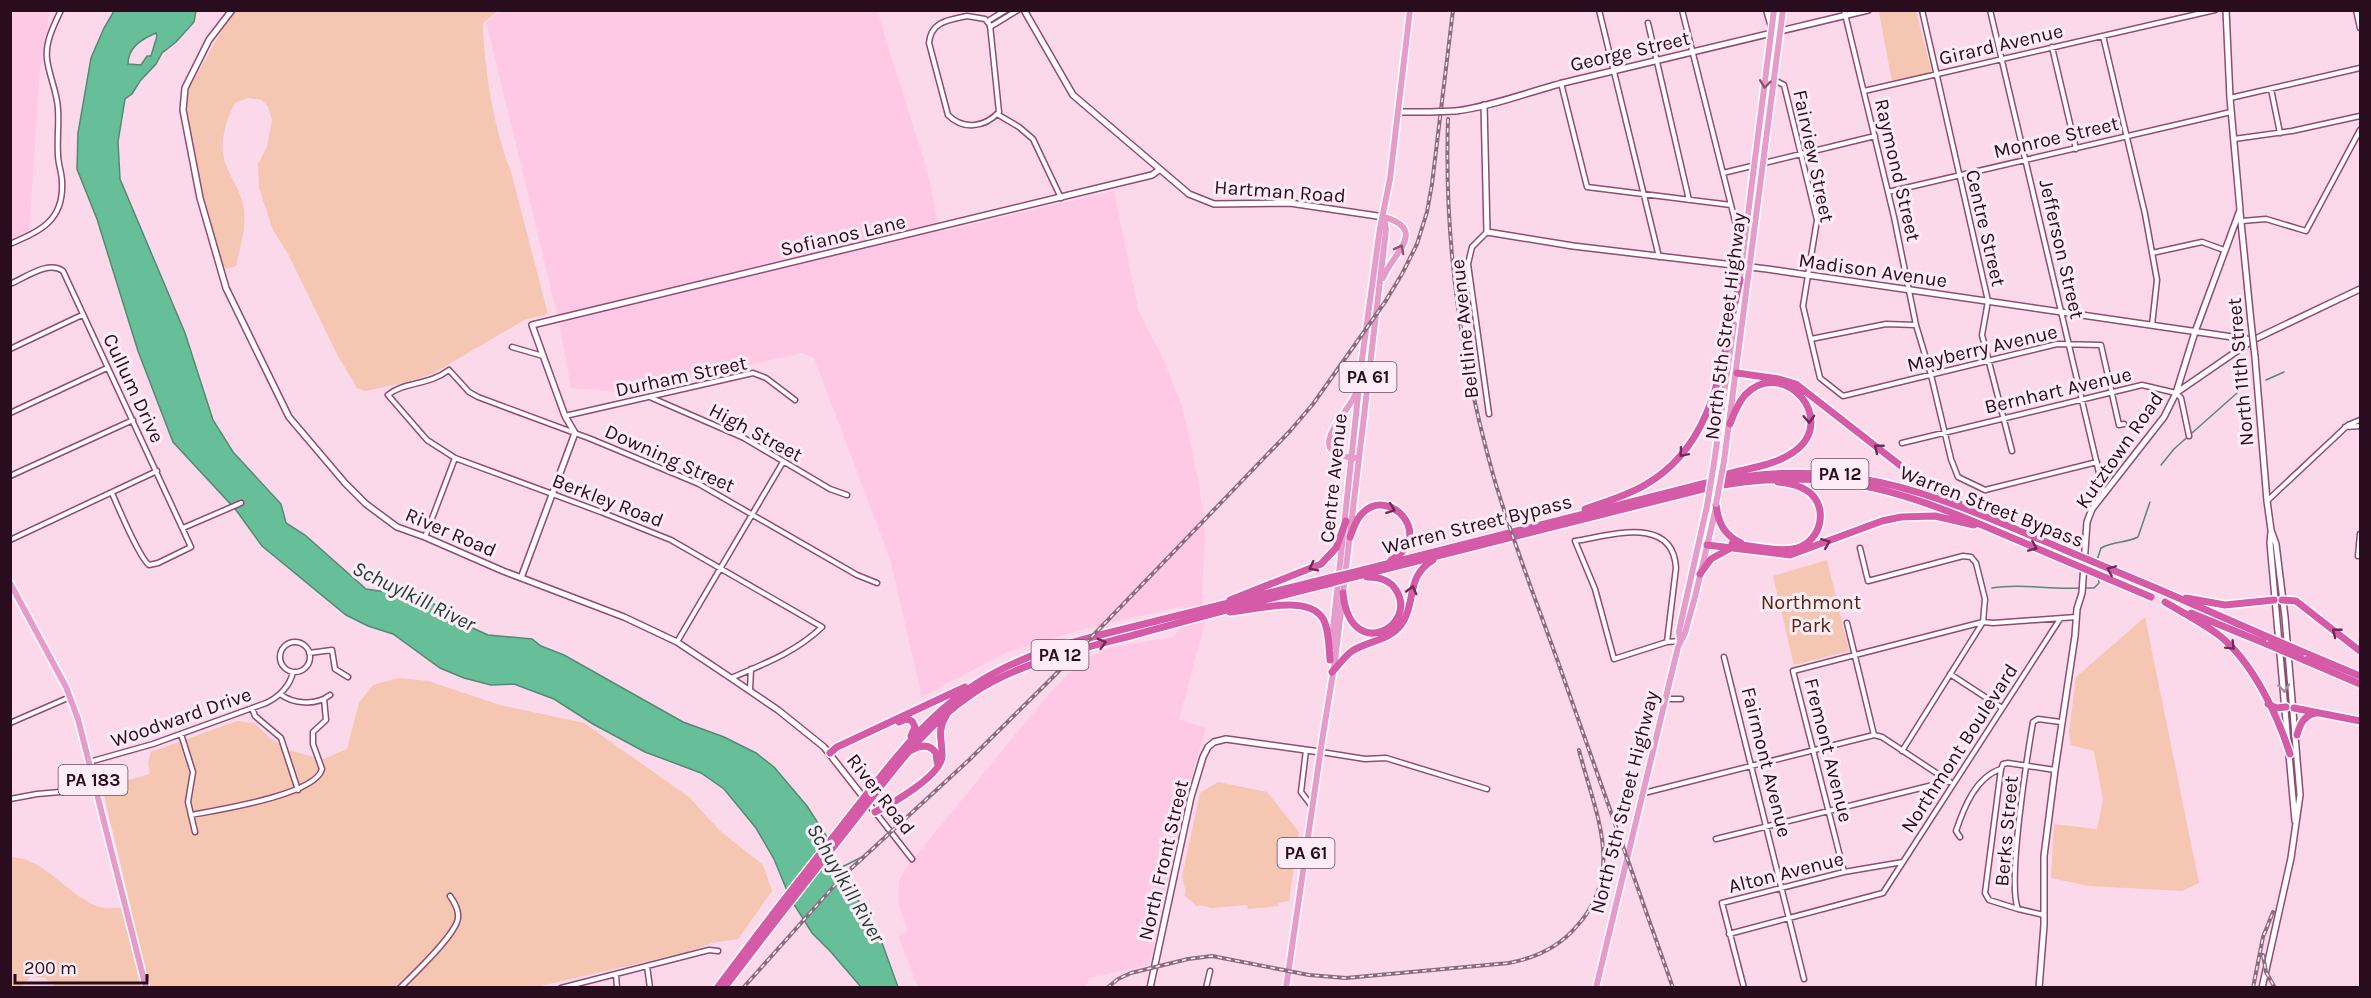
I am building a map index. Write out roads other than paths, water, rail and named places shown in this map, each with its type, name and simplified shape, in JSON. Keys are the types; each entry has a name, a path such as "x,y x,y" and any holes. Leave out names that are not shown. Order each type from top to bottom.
{"highway":[{"path":"1543,524 1638,489 1666,471 1688,449 1705,422 1713,400 1740,280"},
{"path":"1737,373 1783,379 1796,384 1910,473 1980,514"},
{"path":"1696,485 1787,456 1805,440 1811,420 1808,406 1800,394 1786,385 1772,383 1758,386 1746,394 1738,405 1730,424"},
{"name":"Warren Street Bypass","path":"717,987 872,793 926,732 953,708 982,688 1024,666 1177,620 1333,580 1380,565 1696,485 1737,477 1772,473 1832,473 1896,485 1980,514 2158,589 2361,684"},
{"name":"Warren Street Bypass","path":"1350,575 1441,556 1698,491 1761,480 1819,479 1882,488 1929,502 2151,597 2269,641"},
{"path":"1705,543 1782,549 1797,548 1811,540 1820,523 1820,508 1813,496 1793,484 1761,480"},
{"path":"1716,504 1718,519 1725,531 1731,537 1747,545"},
{"path":"1350,537 1358,519 1369,508 1386,506 1402,514 1409,531 1407,545 1399,555 1380,565"},
{"path":"1705,543 1733,549 1794,554 1882,521 1907,516 1950,519 2002,534"},
{"path":"1214,610 1245,593 1321,564 1336,548 1346,521"},
{"path":"1700,574 1714,556 1733,549"},
{"path":"1332,672 1351,652 1388,636 1398,628 1405,616 1418,573 1426,564 1441,556"},
{"path":"1343,593 1349,620 1362,630 1372,633 1383,631 1392,626 1398,617 1400,598 1390,583 1377,578 1350,575"},
{"path":"2158,589 2197,601 2217,604 2296,601 2361,651"},
{"path":"2165,602 2207,627 2235,650 2252,672 2290,754"},
{"path":"1214,610 1296,604 1308,606 1318,612 1325,623 1330,660"},
{"name":"Warren Street Bypass","path":"872,793 905,746 944,707 989,676 1021,659 1051,648 1177,620"},
{"name":"Warren Street Bypass","path":"2303,656 2361,676"},
{"path":"830,753 837,747 989,676"},
{"path":"2268,704 2276,708 2290,708 2361,721"},
{"path":"875,812 937,770 942,756 940,728 945,717 953,708"},
{"path":"2296,735 2305,718 2319,713"},
{"path":"830,753 909,719 914,722 914,729 905,746"},
{"path":"875,812 932,770 937,758 933,749 924,746 914,749 902,758"},
{"name":"Warren Street Bypass","path":"724,987 775,916"}],"main road":[{"name":"Centre Avenue","path":"1286,987 1343,593 1350,537 1360,384 1410,10"},
{"name":"North 5th Street Highway","path":"1596,987 1680,641 1680,631 1716,504 1724,461 1737,373 1746,233 1774,10"},
{"name":"North 5th Street Highway","path":"1680,641 1685,633 1700,574 1707,507 1740,280 1745,268 1763,163 1783,10"},
{"name":"Centre Avenue","path":"1332,672 1330,660 1346,521 1386,230 1384,217"},
{"path":"1379,290 1385,272 1401,250 1405,240 1402,225 1384,217"},
{"path":"1727,376 1737,373"},
{"path":"1355,458 1340,456 1334,452 1329,443 1329,437 1352,402 1360,384"},
{"name":"PA 183","path":"10,583 70,697 89,762 146,987"}],"street":[{"path":"10,244 40,231 58,209 61,197 62,184 57,140 58,109 47,58 50,37 61,10"},
{"name":"River Road","path":"232,10 209,40 185,88 183,111 200,198 226,288 289,417 345,483 366,504 397,527 624,617 677,642 750,690 830,753 912,859"},
{"path":"988,21 1006,10"},
{"path":"990,27 1018,10"},
{"name":"Hartman Road","path":"1024,10 1073,95 1178,187 1198,199 1214,204 1290,203 1384,217"},
{"path":"1599,10 1659,256"},
{"path":"1682,10 1736,228 1746,233"},
{"path":"1766,10 1772,32"},
{"name":"George Street","path":"1398,112 1456,111 1484,105 1561,83 1844,13 1868,10"},
{"name":"Centre Street","path":"1922,10 1988,302 1982,335 1987,360 2012,451"},
{"name":"Jefferson Street","path":"1990,10 2104,494"},
{"name":"Girard Avenue","path":"1864,91 2215,10"},
{"name":"Kutztown Road","path":"2039,987 2044,915 2044,856 2076,617 2082,593 2087,522 2092,509 2164,417 2176,393 2195,332 2240,210 2230,98 2226,10"},
{"path":"2356,10 2361,28"},
{"name":"Raymond Street","path":"1844,13 1888,192 1916,325 1958,477 1985,490 2097,462"},
{"path":"967,16 976,16 988,21 990,27 994,83 999,105 997,114 975,126 966,127 956,123 948,115 929,43 930,34 940,22 967,16"},
{"path":"1648,23 1689,200"},
{"path":"2103,36 2157,280 2152,326"},
{"path":"2052,47 2076,148"},
{"path":"2230,98 2361,68"},
{"name":"Fairview Street","path":"1774,80 1784,85 1817,223 1803,306 1820,378 1844,396 1857,393"},
{"path":"1561,83 1587,187 1731,205"},
{"path":"2271,89 2280,133"},
{"path":"1484,105 1487,232"},
{"name":"Monroe Street","path":"1888,192 2231,111"},
{"path":"997,114 1019,127 1033,139 1061,198"},
{"path":"2234,139 2280,133 2361,116"},
{"path":"2242,221 2266,219 2306,231 2361,130"},
{"path":"1723,173 1875,136"},
{"name":"Sofianos Lane","path":"544,357 532,325 1061,198 1152,175 1159,170"},
{"name":"North 11th Street","path":"2240,210 2265,479 2271,530 2276,544 2278,600 2290,708 2296,735 2300,795 2295,832 2262,987"},
{"name":"Madison Avenue","path":"1487,232 1573,246 1807,276 2253,340"},
{"name":"Beltline Avenue","path":"1487,232 1472,247 1468,264 1489,414"},
{"path":"2152,253 2202,242 2224,250"},
{"name":"Cullum Drive","path":"10,284 42,269 53,267 63,271 183,528"},
{"path":"2189,436 2181,398 2176,393 2253,340 2361,289"},
{"path":"10,349 82,315"},
{"path":"1811,339 1886,324 1916,325"},
{"name":"Mayberry Avenue","path":"1857,393 2057,344 2101,345 2119,424 2124,424"},
{"path":"512,347 544,357 565,416 575,433 521,578"},
{"path":"10,413 107,368"},
{"name":"Berkley Road","path":"449,370 430,382 394,391 388,395 427,440 455,458 657,534 822,627 810,639 790,652 751,669"},
{"name":"Downing Street","path":"449,370 478,397 575,433 699,484 857,575 878,583"},
{"name":"Durham Street","path":"565,416 753,373 766,378 795,400"},
{"name":"Bernhart Avenue","path":"1902,443 2142,385 2176,393"},
{"name":"High Street","path":"650,397 731,432 830,489 847,495"},
{"path":"10,476 133,420"},
{"path":"2268,501 2344,428 2352,422 2361,420"},
{"path":"2344,428 2360,426"},
{"path":"425,537 455,458"},
{"path":"677,642 783,462"},
{"path":"10,540 157,471"},
{"path":"112,493 145,562 149,565 191,547 183,528 241,503"},
{"path":"1667,642 1676,568 1675,556 1669,546 1656,535 1644,532 1575,541 1595,589 1614,658 1667,642 1680,641"},
{"path":"2358,556 2361,534"},
{"path":"1860,548 1868,581 1967,556 1976,563 1985,599 1983,622 1902,750"},
{"path":"1855,656 1983,622 2076,617"},
{"name":"Northmont Boulevard","path":"1790,918 1883,893 1951,782 2003,709 2060,618"},
{"path":"1847,623 1874,735"},
{"path":"293,672 283,666 280,661 285,645 291,643 302,644 309,653 332,650 335,669 348,677"},
{"name":"Woodward Drive","path":"89,762 112,757 181,734 274,699 291,679 293,672 304,669 310,659 309,653"},
{"name":"Fremont Avenue","path":"1844,872 1793,671 1855,656"},
{"name":"Fairmont Avenue","path":"1724,657 1783,887 1804,980"},
{"path":"731,678 751,669 750,690"},
{"path":"1950,674 2003,709"},
{"name":"Woodward Drive","path":"280,694 293,701 310,702 330,695"},
{"path":"10,723 70,697"},
{"path":"191,815 298,790 316,780 321,773 321,763 313,744 313,732 326,720 324,699"},
{"path":"1666,699 1681,699"},
{"path":"252,708 255,716 281,738 298,790"},
{"name":"North 11th Street","path":"2290,708 2290,754 2295,832"},
{"name":"Berks Street","path":"2044,915 2018,909 2015,902 2016,859 2033,722 2038,719 2061,722"},
{"path":"181,734 193,772 188,802 195,832"},
{"path":"1643,793 1874,735 1882,737 1951,782"},
{"name":"North Front Street","path":"1150,987 1191,797 1205,752 1214,742 1226,739 1306,750"},
{"path":"1312,808 1301,792 1306,750 1365,759 1386,758 1487,789"},
{"path":"2018,909 1989,900 1985,893 2001,769 2004,764 2008,763 2055,770"},
{"path":"1959,837 1956,831 1963,811 1983,779 1990,772 2001,769"},
{"path":"1716,839 1951,782"},
{"path":"10,799 37,794 95,789"},
{"name":"Alton Avenue","path":"1729,934 1722,903 1844,872 1904,862"},
{"path":"400,987 444,942 458,921 458,911 450,896"},
{"path":"1744,987 1729,934 1790,918"},
{"path":"564,987 710,950 718,951"},
{"path":"647,966 650,987"},
{"path":"1206,987 1210,970"},
{"path":"616,974 617,987"}],"water":[{"name":"Schuylkill River","path":"114,11 196,11 194,22 176,42 162,53 132,94 125,99 118,142 120,179 185,333 213,420 233,452 281,504 286,523 305,535 366,589 419,597 453,613 466,625 488,635 532,639 683,722 724,737 756,753 774,767 807,806 827,837 840,868 881,940 898,987 861,987 812,933 790,898 774,859 756,828 724,789 701,773 645,752 593,724 554,699 514,684 491,685 464,678 440,668 393,634 368,626 346,615 262,546 236,510 173,442 138,351 97,219 77,169 78,133 91,58","holes":["156,33 151,56 147,56 141,65 128,64 130,53 137,44"]}],"waterway":[{"path":"2266,380 2284,372"},
{"path":"2161,465 2174,449 2237,393"},
{"path":"2097,560 2101,548 2138,537 2150,502"},
{"path":"2085,588 2094,588 2099,583 2098,577"},
{"path":"1992,588 2014,586 2080,588"},
{"name":"Schuylkill River","path":"840,868 866,855"}],"railway":[{"path":"743,988 843,876 969,760 1053,677 1290,431 1313,404 1385,302 1417,244 1427,212 1432,184 1453,10"},
{"path":"1448,119 1447,164 1452,255 1464,345 1482,434 1510,529 1673,988"},
{"path":"1107,988 1118,979 1131,973 1188,959 1212,956 1309,975 1346,978 1509,963 1546,951 1576,927 1591,906 1600,885 1603,863 1602,841 1579,750"},
{"path":"2253,988 2263,937 2273,912"},
{"path":"2263,955 2266,972 2275,988"}],"park label":[{"name":"Northmont Park","path":"1811,614"}]}
